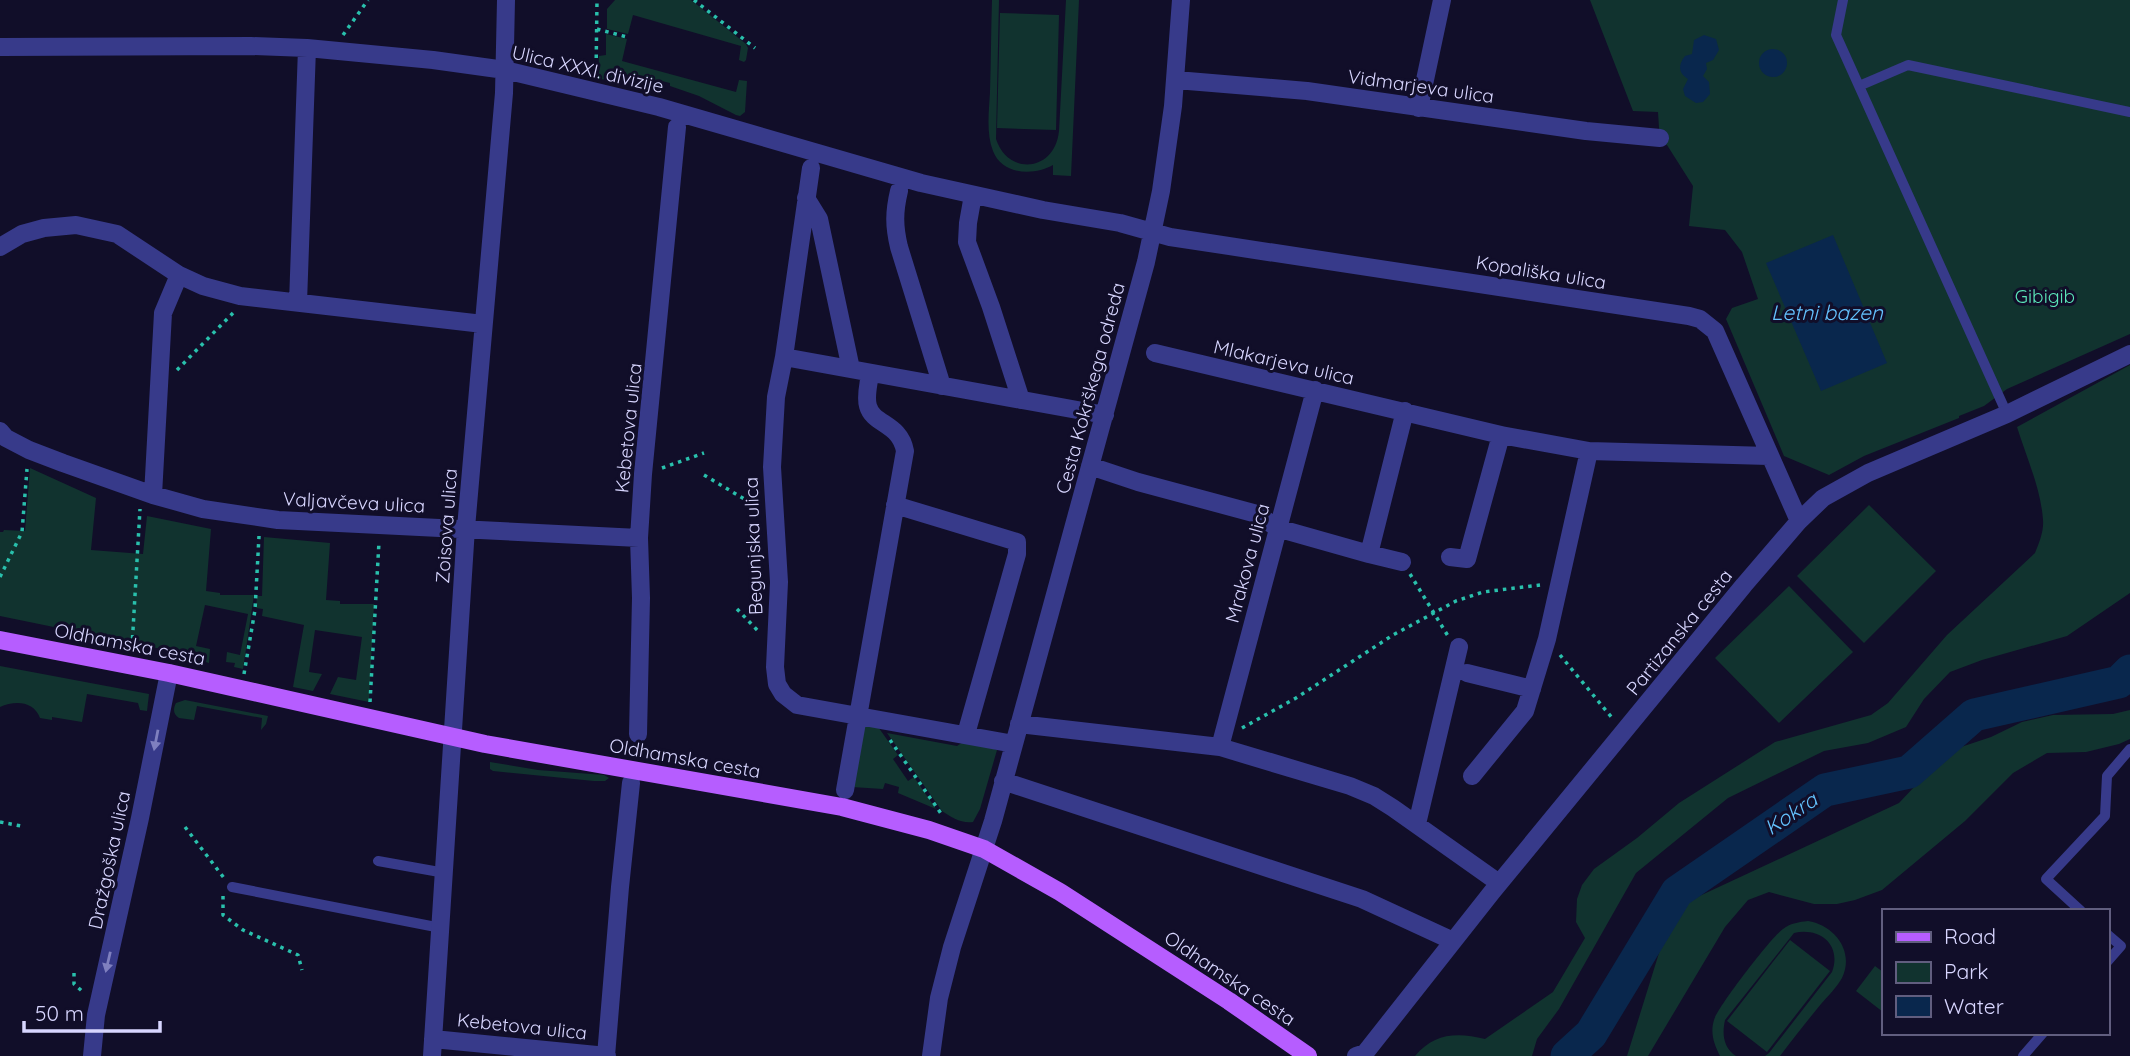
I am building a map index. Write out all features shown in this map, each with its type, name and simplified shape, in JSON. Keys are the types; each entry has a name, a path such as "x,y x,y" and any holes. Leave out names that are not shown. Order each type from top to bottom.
{"main road":[{"name":"Oldhamska cesta","path":"0,640 169,673 452,737 842,807 929,830 984,849 1115,927 1308,1056"}],"street":[{"name":"Zoisova ulica","path":"433,1047 466,528 505,70 506,0"},
{"name":"Cesta Kokrškega odreda","path":"930,1056 939,998 952,947 1014,744 1143,274 1161,191 1176,80 1181,0"},
{"path":"1419,108 1441,0"},
{"name":"Ulica XXXI. divizije","path":"0,47 307,48 505,70 659,107 814,154 973,195 1120,223 1151,232"},
{"path":"298,303 307,48"},
{"name":"Vidmarjeva ulica","path":"1176,80 1307,91 1660,138"},
{"name":"Kebetova ulica","path":"638,734 641,598 639,538 643,474 677,127"},
{"name":"Begunjska ulica","path":"811,168 776,397 772,467 779,582 775,649 777,684 783,694 797,705 865,712 1014,744"},
{"path":"899,191 894,211 896,236 942,386"},
{"path":"973,195 967,242 1021,400"},
{"path":"806,198 819,219 851,369"},
{"path":"0,247 22,234 44,228 76,225 117,234 179,275 204,286 249,297 483,324"},
{"name":"Kopališka ulica","path":"1151,232 1700,319 1709,324 1719,339 1799,521"},
{"path":"147,493 159,390 163,313 179,275"},
{"name":"Mlakarjeva ulica","path":"1155,353 1501,435 1589,451 1769,456"},
{"name":"Partizanska cesta","path":"1356,1056 1365,1053 1499,883 1799,521 1823,498 1847,483 2007,414 2130,354"},
{"path":"783,357 1105,415"},
{"path":"845,790 865,712 905,451 903,440 874,416 868,407 870,373"},
{"name":"Mrakova ulica","path":"1221,743 1315,390"},
{"path":"1369,554 1405,411"},
{"name":"Valjavčeva ulica","path":"0,431 6,438 29,450 147,493 203,509 260,518 639,538"},
{"path":"1450,557 1467,559 1501,435"},
{"path":"1472,776 1525,711 1547,639 1589,451"},
{"path":"1090,466 1138,482 1257,514 1277,528 1402,562"},
{"path":"895,505 1012,538 1017,542 1017,554 966,734"},
{"path":"1418,824 1458,650"},
{"name":"Dražgoška ulica","path":"92,1056 96,1016 169,673"},
{"path":"1467,673 1532,689"},
{"path":"1019,724 1221,743 1374,796 1418,824 1499,883"},
{"path":"1003,781 1362,899 1453,941"},
{"name":"Kebetova ulica","path":"433,1047 607,1056 631,783"}],"lane":[{"path":"1843,0 1836,35 2007,414"},
{"path":"1859,86 1908,65 2130,113"},
{"path":"2079,909 2046,879 2105,816 2107,776 2130,749"},
{"path":"378,861 445,873"},
{"path":"232,887 441,928"},
{"path":"2109,936 2121,946 2109,959"},
{"path":"2023,1056 2041,1035"}],"path":[{"path":"339,40 368,0"},
{"path":"596,80 597,0"},
{"path":"694,0 755,48"},
{"path":"597,29 627,37"},
{"path":"159,390 249,297"},
{"path":"0,577 22,532 29,450"},
{"path":"643,474 704,453"},
{"path":"704,475 776,518"},
{"path":"132,647 147,493"},
{"path":"244,676 255,610 260,518"},
{"path":"370,705 380,525"},
{"path":"1402,562 1458,650"},
{"path":"1221,743 1393,635 1456,601 1482,592 1560,583"},
{"path":"737,609 775,649"},
{"path":"1547,639 1617,724"},
{"path":"865,712 942,815"},
{"path":"0,822 21,826"},
{"path":"74,973 74,984 86,994"}],"green space":[{"path":"615,0 691,0 746,44 746,60 739,60 741,46 633,15 628,34 607,29 607,9"},
{"path":"992,0 999,0 996,139 1010,159 1020,164 1030,164 1049,155 1056,145 1066,0 1079,0 1071,176 1053,175 1053,165 1028,172 1011,169 997,159 993,151 988,122"},
{"name":"Gibigib","path":"1590,0 2130,0 2130,334 2007,389 1984,406 1959,418 1864,456 1829,475 1784,456 1726,319 1732,308 1758,299 1742,252 1725,230 1689,226 1693,186 1667,145 1660,143 1658,112 1633,111"},
{"path":"1000,13 1059,15 1056,130 997,128"},
{"path":"606,34 627,39 622,61 736,92 739,80 747,81 745,112 740,116 736,115 699,96 658,80 657,83 598,79 599,56 606,55"},
{"path":"2130,365 2130,593 2067,636 1950,672 1924,699 1906,727 1868,743 1824,751 1728,798 1636,873 1559,1009 1537,1039 1532,1056 1415,1056 1430,1043 1447,1036 1465,1035 1485,1039 1553,992 1585,938 1576,922 1577,899 1582,885 1594,869 1679,803 1775,742 1871,715 1888,703 1947,635 2035,553 2043,528 2042,508 2017,427"},
{"path":"30,468 96,498 91,550 143,554 147,516 211,529 206,591 220,595 254,595 243,669 234,667 235,663 226,662 227,652 240,655 248,614 205,605 196,646 210,649 209,663 171,651 0,616 0,532 25,531"},
{"path":"1869,505 1936,571 1864,643 1797,576"},
{"path":"264,537 330,543 326,600 340,601 340,604 374,604 369,702 330,694 338,677 356,680 362,637 315,630 309,672 322,674 313,691 293,687 304,625 262,616 263,609 256,608 257,596 262,596"},
{"path":"1789,586 1853,652 1779,723 1715,658"},
{"path":"0,666 149,694 147,711 140,710 138,703 87,694 82,722 52,717 52,720 40,718 29,705 12,703 0,707"},
{"path":"185,700 268,716 261,730 262,718 197,706 194,720 179,718 175,713 175,705"},
{"path":"2130,710 2130,739 2086,752 2047,753 2013,773 1965,821 1882,890 1837,904 1814,904 1769,892 1748,900 1725,927 1648,1056 1627,1056 1668,924 1693,899 1899,803 1931,769 1961,747 1991,737 2022,722 2053,715 2113,714"},
{"path":"876,724 898,755 893,759 908,781 914,777 936,809 898,793 899,787 885,783 883,789 852,787 863,729"},
{"path":"887,733 957,746 966,740 997,750 980,809 973,822 961,821 942,811"},
{"path":"490,762 538,770 604,775 609,778 605,781 594,781 493,771 490,769"},
{"path":"1808,921 1826,928 1840,941 1846,958 1842,978 1780,1056 1765,1056 1832,972 1834,954 1826,940 1812,933 1794,933 1725,1020 1724,1040 1728,1049 1736,1056 1720,1056 1712,1029 1724,1002 1777,934 1789,925"},
{"path":"1790,940 1830,971 1767,1052 1727,1021"},
{"path":"1875,966 1882,971 1882,1011 1856,991"}],"water":[{"path":"1704,35 1716,39 1719,50 1713,60 1706,63 1707,69 1703,76 1709,82 1710,94 1703,102 1696,103 1685,96 1683,89 1688,79 1682,74 1680,66 1685,56 1692,54 1694,40"},
{"path":"1773,49 1783,53 1787,63 1783,73 1773,77 1763,73 1759,63 1763,53"},
{"name":"Letni bazen","path":"1833,235 1887,363 1821,391 1766,263"}],"waterway":[{"name":"Kokra","path":"1567,1056 1591,1034 1677,892 1825,790 1909,772 1974,715 2119,682 2130,671"}]}
